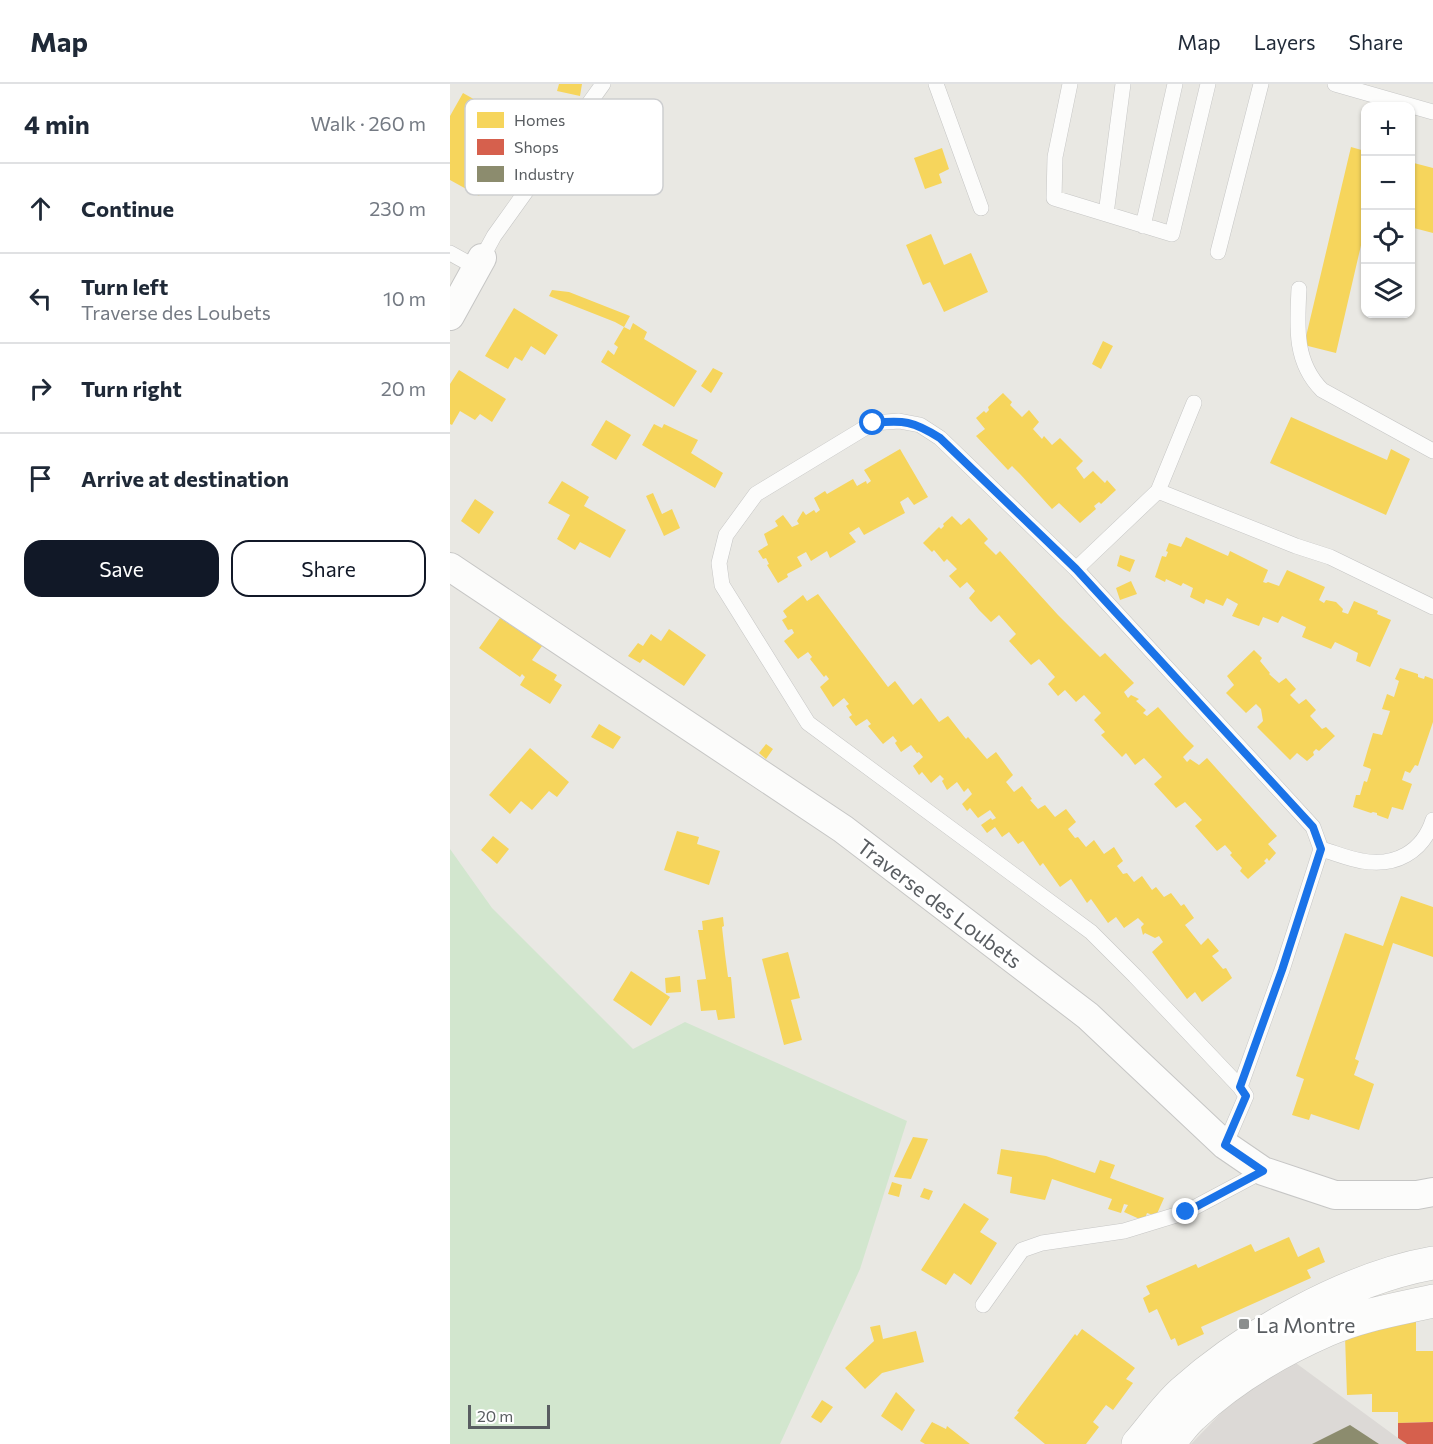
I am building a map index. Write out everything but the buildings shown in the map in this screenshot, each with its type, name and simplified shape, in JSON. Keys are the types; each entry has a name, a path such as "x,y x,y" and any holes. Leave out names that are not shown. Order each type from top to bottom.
{"main road":[{"path":"1138,1444 1181,1393 1218,1363 1257,1338 1307,1309 1348,1289 1408,1267 1433,1263"},
{"path":"1168,1444 1191,1416 1266,1361 1328,1329 1433,1300"}],"street":[{"path":"450,316 479,263"},
{"name":"Traverse des Loubets","path":"450,567 843,829 1088,1016 1225,1145 1263,1171 1335,1195 1417,1195 1433,1192"}],"lane":[{"path":"592,99 603,84"},
{"path":"936,84 981,208"},
{"path":"1070,84 1055,157 1054,198 1172,234 1208,84"},
{"path":"1106,214 1123,84"},
{"path":"1143,226 1175,84"},
{"path":"1218,252 1261,84"},
{"path":"1335,84 1433,112"},
{"path":"450,253 479,263 494,236 523,195"},
{"path":"1299,290 1301,358 1314,382 1322,390 1433,451"},
{"path":"1076,569 1158,491 1194,403"},
{"path":"1225,1145 1246,1096 1136,976 1091,932 808,723 722,585 719,563 726,535 739,514 756,494 873,423 899,421 920,425 940,438 1076,569 1313,827 1321,849 1282,970 1240,1087"},
{"path":"1158,491 1296,546 1330,556 1433,607"},
{"path":"1321,849 1364,862 1394,861 1410,854 1429,832 1433,820"},
{"path":"982,1305 1022,1250 1042,1243 1124,1231 1186,1212 1263,1171"}],"shaded area":[{"path":"1289,1358 1407,1444 1191,1444 1223,1411"}],"green space":[{"path":"450,849 492,908 633,1049 685,1022 907,1121 860,1269 780,1444 450,1444"}],"place":[{"name":"La Montre","path":"1244,1324"}],"route":[{"path":"873,423 899,421 920,425 940,438 1076,569 1313,827 1321,849 1282,970 1240,1087 1246,1096 1225,1145 1263,1171 1186,1212"}]}
